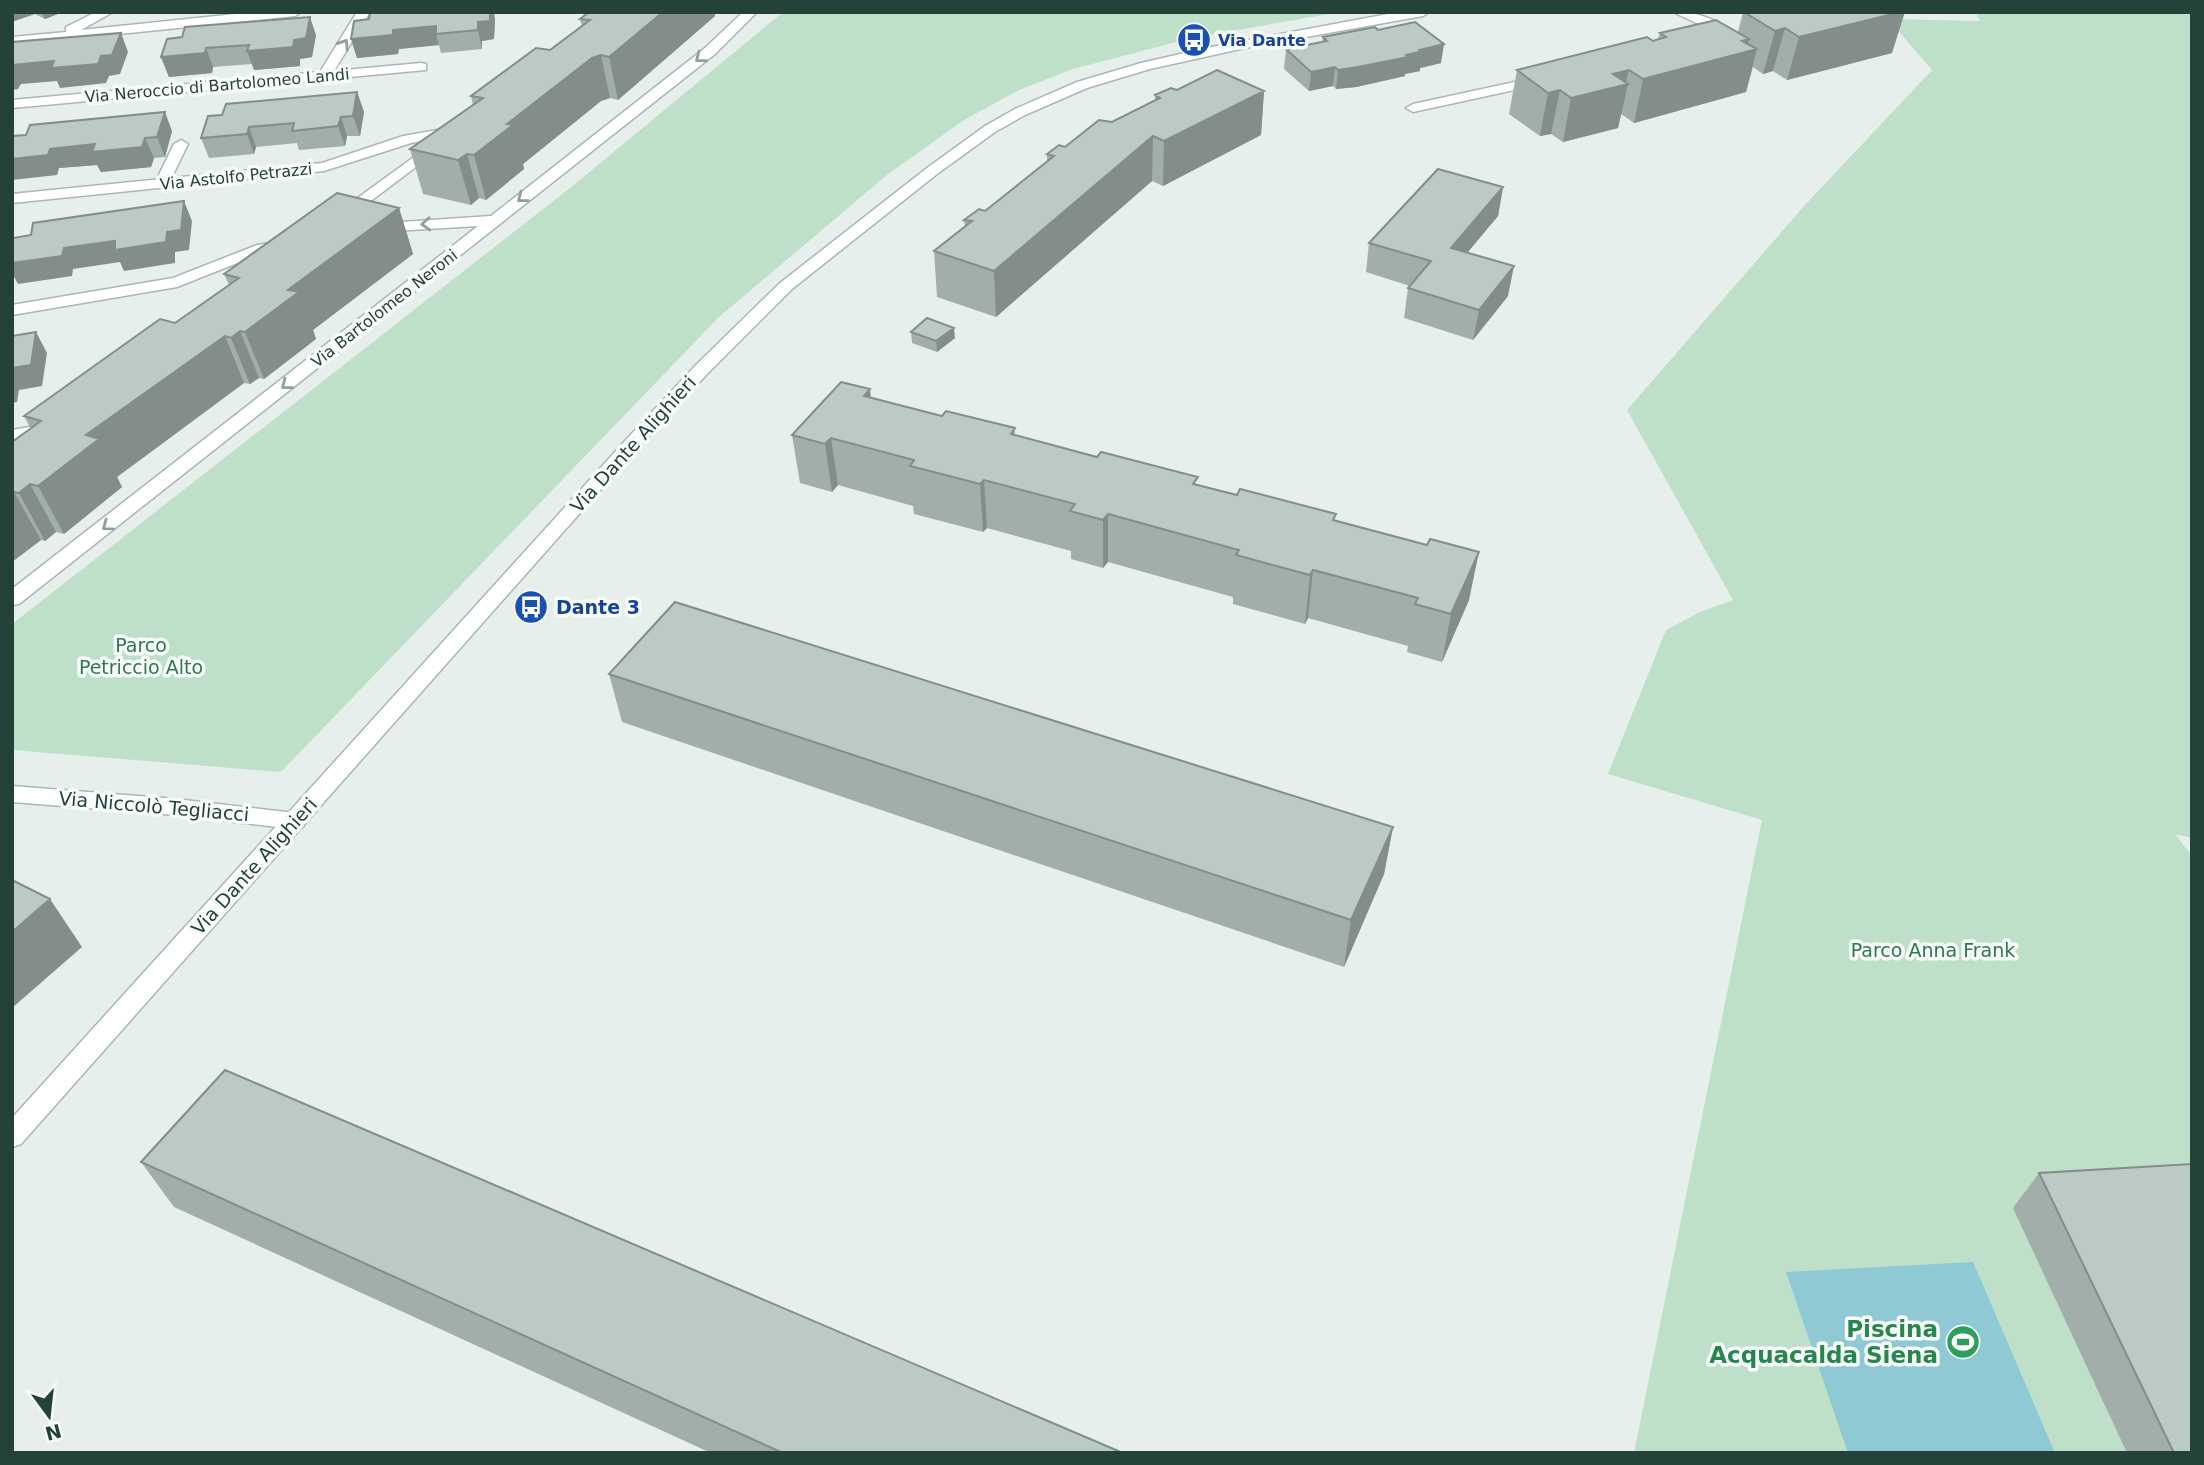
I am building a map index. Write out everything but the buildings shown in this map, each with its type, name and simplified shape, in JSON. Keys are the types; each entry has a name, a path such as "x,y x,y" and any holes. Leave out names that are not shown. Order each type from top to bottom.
{"street":[{"path":"61,36 107,12"},
{"path":"12,41 295,12"},
{"path":"324,76 365,12"},
{"name":"Via Bartolomeo Neroni","path":"12,599 710,51 751,12"},
{"name":"Via Dante Alighieri","path":"12,1136 629,447 732,338 818,260 961,150 1018,112 1065,90 1109,75 1197,54 1423,12"},
{"path":"1679,12 1703,19 1717,29 1718,38 1705,44"},
{"name":"Via Neroccio di Bartolomeo Landi","path":"12,104 421,67"},
{"path":"1413,108 1559,76"},
{"name":"Via Astolfo Petrazzi","path":"12,199 324,167 408,139 460,127 334,226 360,228 494,220"},
{"path":"162,184 181,144"},
{"path":"12,310 177,282 262,248 303,245 281,261"},
{"path":"17,443 59,424"},
{"name":"Via Niccolò Tegliacci","path":"12,794 203,810 295,821"}],"green space":[{"name":"Parco Petriccio Alto","path":"783,12 1340,12 1192,38 1073,69 1019,90 964,120 887,175 719,317 281,772 12,750 12,624 570,188"},
{"name":"Parco Anna Frank","path":"1975,12 2192,12 2192,838 2175,834 2192,856 2192,1453 1634,1453 1762,820 1608,774 1666,630 1700,612 1733,600 1627,410 1805,205 1932,70 1888,19 1980,21"}],"water":[{"path":"1973,1262 2055,1453 1848,1453 1786,1272"}],"place":[{"name":"Via Dante","path":"1194,40"},
{"name":"Dante 3","path":"531,607"},
{"name":"Piscina Acquacalda Siena","path":"1963,1342"}]}
